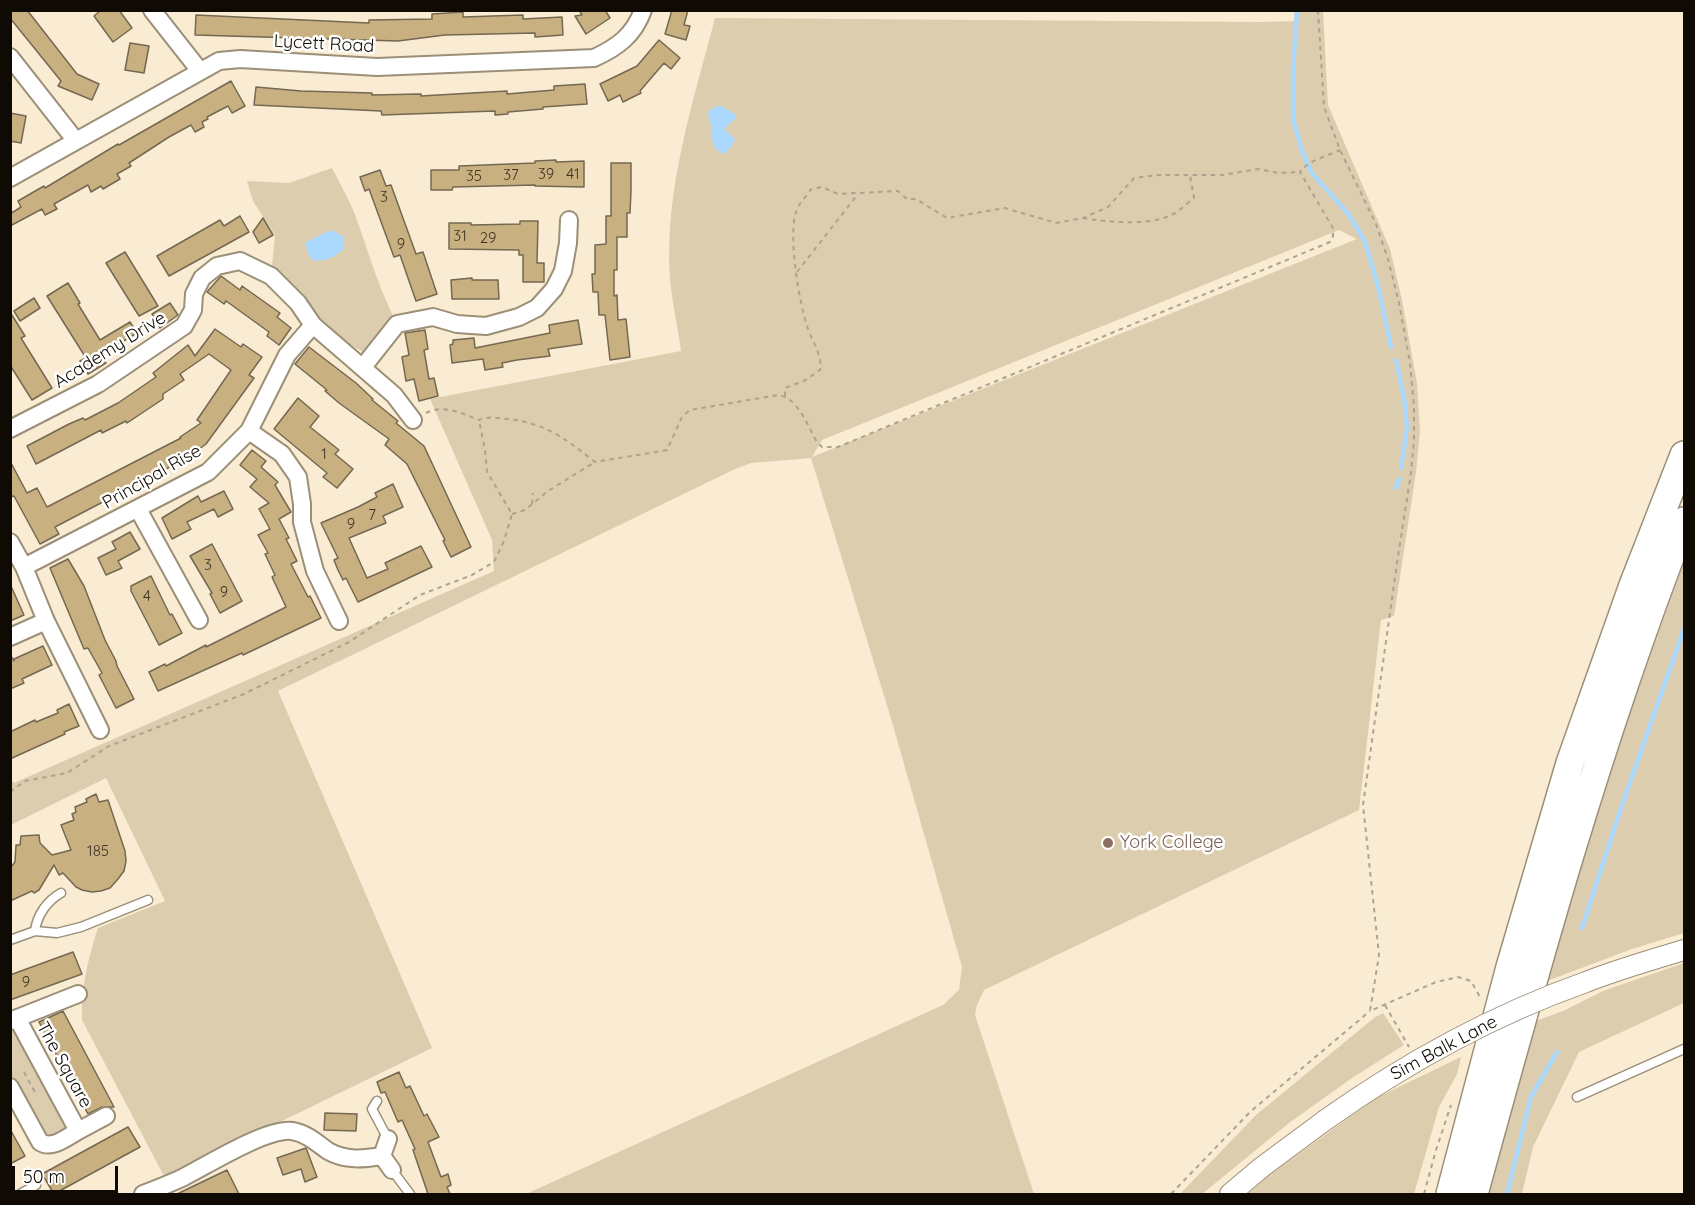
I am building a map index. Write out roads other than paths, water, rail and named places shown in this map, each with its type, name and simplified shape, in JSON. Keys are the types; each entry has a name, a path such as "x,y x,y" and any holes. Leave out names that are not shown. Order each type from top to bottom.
{"highway":[{"path":"1450,1194 1510,967 1570,763 1632,588 1684,455"},
{"path":"1474,1194 1534,974 1593,776 1644,627 1684,521"}],"street":[{"path":"152,10 200,72"},
{"name":"Lycett Road","path":"10,178 219,61 230,59 377,67 594,57 618,46 628,37 639,23 644,10"},
{"path":"10,57 76,141"},
{"path":"363,367 397,324 433,316 457,324 486,326 519,317 537,308 554,290 563,271 569,220"},
{"name":"Academy Drive","path":"10,429 98,384 184,326 193,310 194,294 202,278 217,266 240,261 271,276 298,303 313,325"},
{"path":"313,325 394,394 413,420"},
{"name":"Principal Rise","path":"24,567 208,472 249,431 287,355 313,325"},
{"path":"249,431 282,454 298,477 302,522 315,572 339,621"},
{"path":"138,509 200,620"},
{"path":"10,542 24,567 46,621 100,730"},
{"path":"10,637 46,621"},
{"name":"Sim Balk Lane","path":"1230,1194 1324,1121 1362,1094 1417,1061 1492,1023 1584,982 1684,950"},
{"name":"The Square","path":"78,994 14,1020 48,1075 78,1131"},
{"name":"The Square","path":"12,1090 40,1142 44,1145 50,1146 106,1116"},
{"path":"143,1194 179,1179 257,1140 281,1132 292,1131 303,1134 330,1151 349,1159 387,1163 388,1139"}],"lane":[{"path":"35,931 42,911 53,898 62,893"},
{"path":"10,940 35,931 57,933 81,927 148,900"},
{"path":"1577,1097 1684,1049"},
{"path":"377,1101 372,1108 388,1139"},
{"path":"387,1163 410,1194"},
{"path":"20,1194 36,1185"}],"water":[{"path":"721,106 735,114 736,118 724,129 735,139 726,154 716,150 714,146 708,116 709,110"},
{"path":"331,230 343,236 344,249 329,259 312,260 307,252 306,242"}],"waterway":[{"path":"1297,11 1293,68 1293,119 1311,172 1349,215 1365,242 1378,286 1391,347"},
{"path":"1396,360 1407,427 1401,468"},
{"path":"1396,488 1399,479"},
{"path":"1582,928 1622,805 1684,629"},
{"path":"1507,1194 1531,1097 1557,1052"}],"place":[{"name":"York College","path":"1108,843"}]}
